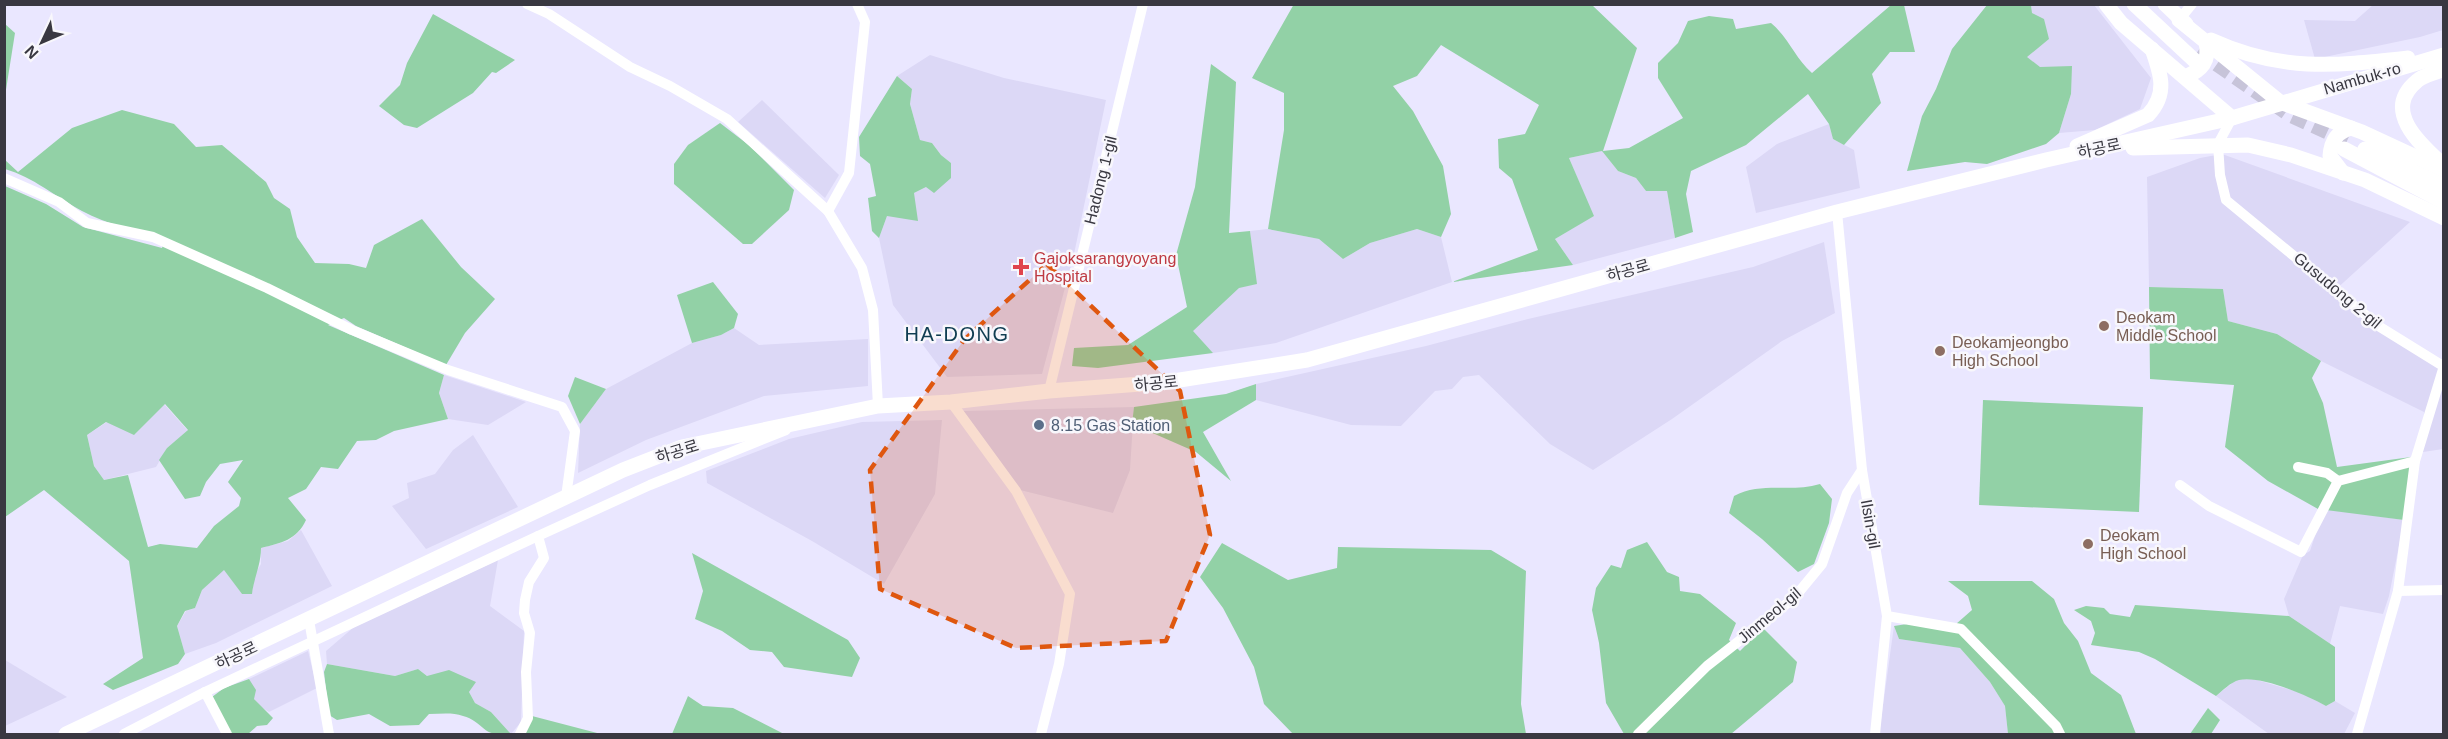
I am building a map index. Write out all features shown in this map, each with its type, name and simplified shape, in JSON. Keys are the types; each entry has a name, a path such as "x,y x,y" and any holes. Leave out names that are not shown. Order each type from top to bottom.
{"main road":[{"path":"2106,4 2121,23 2232,118"},
{"path":"2134,4 2199,51 2280,102 2348,139 2444,186"},
{"path":"2146,4 2199,51 2208,53 2203,66 2185,77"},
{"path":"2165,4 2179,20 2199,51"},
{"path":"2179,20 2207,38 2234,50 2269,61 2327,66 2444,54"},
{"path":"2046,159 2148,115 2162,93 2160,70 2152,49"},
{"name":"Nambuk-ro","path":"2280,102 2444,54"},
{"path":"2444,69 2418,80 2409,92 2404,106 2405,121 2412,136 2444,167"},
{"name":"하공로","path":"66,735 623,470 682,447 878,406 951,402 1049,391 1167,382 1307,360 1837,212 2046,159 2232,118 2280,102"},
{"path":"2343,173 2330,156 2331,142 2342,130 2348,139 2444,202"},
{"path":"2348,139 2444,167"},
{"path":"2097,149 2248,145 2291,154 2364,180 2444,218"}],"street":[{"path":"527,4 549,14 630,67 670,86 727,119 828,211 862,268 873,310 878,406"},
{"path":"828,211 849,173 865,22 857,4"},
{"name":"Hadong 1-gil","path":"1049,391 1143,4"},
{"path":"2179,20 2192,4"},
{"path":"2218,144 2232,118"},
{"name":"Gusudong 2-gil","path":"2218,144 2220,175 2226,200 2380,327 2444,366 2415,461 2398,591 2358,735"},
{"path":"4,178 59,202 87,223 153,237 267,288 352,330 448,370 562,407 575,431 566,497"},
{"name":"Ilsin-gil","path":"1837,212 1862,470 1887,616 1875,735"},
{"path":"951,402 1016,491 1070,594 1059,664 1041,735"},
{"path":"124,735 205,692 312,644 426,587 650,485 760,442 803,422"},
{"path":"2180,485 2209,506 2301,552 2338,481 2415,461"},
{"path":"2298,467 2327,473 2338,481"},
{"name":"Jinmeol-gil","path":"1638,735 1707,666 1794,598 1822,564 1847,493 1862,470"},
{"path":"519,735 528,718 526,672 530,633 524,613 525,600 529,582 544,558 538,536"},
{"path":"2398,591 2444,590"},
{"path":"1887,616 1961,629 2056,726 2060,735"},
{"path":"309,620 329,735"},
{"path":"205,692 227,735"}],"highlighted area":[{"path":"1047,264 1180,391 1210,535 1166,641 1016,648 880,589 870,470 964,340"}],"shaded area":[{"path":"2442,4 2443,30 2315,59 2304,20 2355,21 2373,5"},
{"path":"2031,5 2094,5 2151,78 2140,109 2095,130 2059,133 2071,94 2026,57 2049,39 2032,13"},
{"path":"930,55 1004,78 1106,100 1074,254 1042,374 947,377 893,305 879,238 887,216 914,193 926,187 951,163 932,143 920,140 910,104 912,89 897,76"},
{"path":"762,100 839,175 825,198 738,122"},
{"path":"1829,124 1833,139 1854,150 1860,188 1756,213 1746,167 1777,144"},
{"path":"1602,151 1618,171 1636,178 1646,191 1667,191 1675,238 1573,265 1555,239 1593,216 1569,158"},
{"path":"2222,154 2410,222 2333,292 2443,364 2443,449 2423,452 2424,412 2321,361 2277,334 2228,321 2223,289 2149,287 2147,177 2200,158"},
{"path":"1268,229 1319,239 1343,259 1370,243 1417,229 1441,237 1452,282 1276,343 1213,353 1192,331 1239,287 1256,284 1250,231"},
{"path":"1824,242 1835,313 1782,341 1672,419 1593,470 1550,444 1479,375 1463,377 1452,389 1435,391 1401,426 1351,425 1256,400 1256,384 1426,346 1528,319 1753,267"},
{"path":"734,328 759,345 868,339 868,386 764,396 646,440 578,473 580,424 606,389 692,343 721,335"},
{"path":"444,375 526,402 488,425 448,419 439,393"},
{"path":"164,404 188,431 167,448 156,467 104,480 94,466 87,435 107,422 135,434"},
{"path":"1134,407 1130,470 1113,513 1020,490 963,411"},
{"path":"942,420 935,494 884,584 707,483 706,471 789,439 862,422"},
{"path":"473,435 518,507 426,549 392,506 409,498 407,483 435,474 453,450"},
{"path":"2324,508 2404,520 2389,596 2383,614 2340,606 2330,644 2289,616 2284,599 2303,555 2310,551"},
{"path":"301,530 332,586 216,643 185,654 177,626 186,611 195,608 202,590 224,569 242,594 252,593 255,574 261,564 261,548 288,541"},
{"path":"498,560 490,606 524,631 521,722 511,734 491,712 475,703 469,692 475,682 427,676 418,669 395,676 327,664 326,651 354,627"},
{"path":"1894,626 1899,639 1960,648 1990,682 2005,706 2008,734 1879,734"},
{"path":"308,651 317,688 269,712 261,707 254,699 249,679"},
{"path":"5,660 67,697 5,726"},
{"path":"2250,678 2305,694 2326,706 2335,701 2355,713 2344,734 2269,734 2216,696 2236,680"}],"green space":[{"path":"1294,4 1592,5 1637,48 1603,151 1629,148 1683,118 1658,78 1658,63 1678,43 1688,21 1709,16 1733,19 1736,29 1771,23 1812,73 1891,5 1904,5 1915,52 1890,52 1872,74 1881,103 1844,145 1833,139 1829,124 1808,94 1746,145 1691,171 1686,194 1693,232 1675,238 1667,191 1646,191 1636,178 1618,171 1602,151 1569,158 1594,216 1555,239 1573,265 1452,282 1538,250 1512,179 1499,168 1498,139 1525,134 1539,105 1441,45 1417,76 1393,86 1413,111 1443,166 1451,214 1441,237 1417,229 1370,243 1343,259 1319,239 1268,229 1284,130 1284,93 1252,78"},
{"path":"1987,5 2031,5 2032,13 2044,19 2049,39 2027,57 2040,67 2072,66 2071,94 2059,133 2046,144 1987,164 1965,162 1907,171 1922,116 1952,49"},
{"path":"433,14 515,60 496,73 492,72 473,93 417,128 404,125 379,106 400,85 407,63"},
{"path":"5,24 15,33 5,96"},
{"path":"1211,64 1236,82 1229,233 1250,231 1257,284 1239,288 1193,331 1213,353 1098,368 1072,366 1074,348 1128,345 1187,307 1176,255 1195,187"},
{"path":"897,76 912,89 910,104 920,140 932,143 951,163 951,178 934,193 926,187 914,193 918,221 887,216 879,238 872,231 868,198 876,196 870,164 860,156 859,137"},
{"path":"122,110 174,124 196,147 222,145 266,182 274,198 290,209 297,237 315,263 349,264 366,268 374,245 422,219 461,267 495,299 465,333 446,365 356,326 344,318 328,325 444,375 439,393 448,419 394,431 376,440 357,441 338,469 321,467 306,489 288,498 306,520 293,536 261,548 252,594 242,594 224,570 202,590 195,608 185,611 177,626 185,654 178,664 113,690 103,684 143,658 129,561 44,490 5,517 5,186 46,204 83,227 162,248 165,239 92,216 35,182 5,169 4,159 18,172 72,128","holes":["165,404 188,430 167,448 159,460 185,499 200,496 206,482 220,464 243,460 228,482 241,498 239,506 214,526 197,548 160,544 148,547 128,475 104,480 94,466 87,435 106,422 134,435"]},
{"path":"720,123 750,146 794,190 789,210 752,244 743,244 674,184 674,164 688,145"},
{"path":"713,282 738,314 734,328 721,335 692,343 677,295"},
{"path":"2149,287 2223,289 2228,321 2277,334 2321,361 2312,378 2323,403 2337,467 2411,457 2404,520 2318,509 2268,481 2225,447 2234,385 2150,379"},
{"path":"575,377 606,389 580,424 568,396"},
{"path":"1256,384 1256,400 1203,432 1231,481 1196,452 1132,424 1134,407 1226,394"},
{"path":"1983,400 2143,407 2139,512 1979,505"},
{"path":"1820,484 1832,499 1829,523 1814,564 1798,572 1729,513 1734,496 1745,492 1755,489 1798,488"},
{"path":"1647,542 1667,572 1679,577 1680,591 1700,594 1736,623 1729,640 1740,651 1763,628 1797,662 1793,682 1731,734 1624,734 1606,703 1599,643 1592,610 1596,588 1611,565 1621,568 1627,550"},
{"path":"1222,543 1288,580 1337,568 1338,547 1491,550 1526,571 1521,704 1526,734 1293,734 1264,704 1254,667 1223,608 1200,577"},
{"path":"692,553 848,640 860,658 852,677 784,667 772,652 750,650 722,631 695,619 703,591"},
{"path":"1948,581 2032,581 2054,599 2064,623 2078,641 2091,673 2121,695 2136,734 2008,734 2005,706 1990,682 1960,648 1899,639 1894,626 1907,624 1948,631 1972,610 1968,596"},
{"path":"2135,605 2289,616 2335,647 2335,701 2326,706 2283,687 2248,679 2233,683 2216,696 2155,659 2139,652 2091,645 2095,633 2091,621 2074,610 2086,606 2104,608 2110,614 2130,617"},
{"path":"327,664 395,676 418,669 427,676 449,670 476,682 469,692 475,703 491,712 511,734 494,734 470,719 450,714 429,714 419,725 390,726 369,714 337,720 329,715 324,672"},
{"path":"249,679 256,690 254,699 273,718 267,725 257,726 248,734 231,734 212,697 224,688"},
{"path":"688,696 703,706 733,708 784,734 672,734"},
{"path":"2208,708 2220,720 2211,734 2190,734"},
{"path":"532,716 601,734 525,734"}],"tunnel":[{"path":"2198,51 2290,115 2347,141"}],"place":[{"name":"Gajoksarangyoyang Hospital","path":"1021,267"},
{"name":"Deokam Middle School","path":"2104,326"},
{"name":"Deokamjeongbo High School","path":"1940,351"},
{"name":"8.15 Gas Station","path":"1039,425"},
{"name":"Deokam High School","path":"2088,544"}],"district":[{"name":"HA-DONG","path":"957,334"}]}
